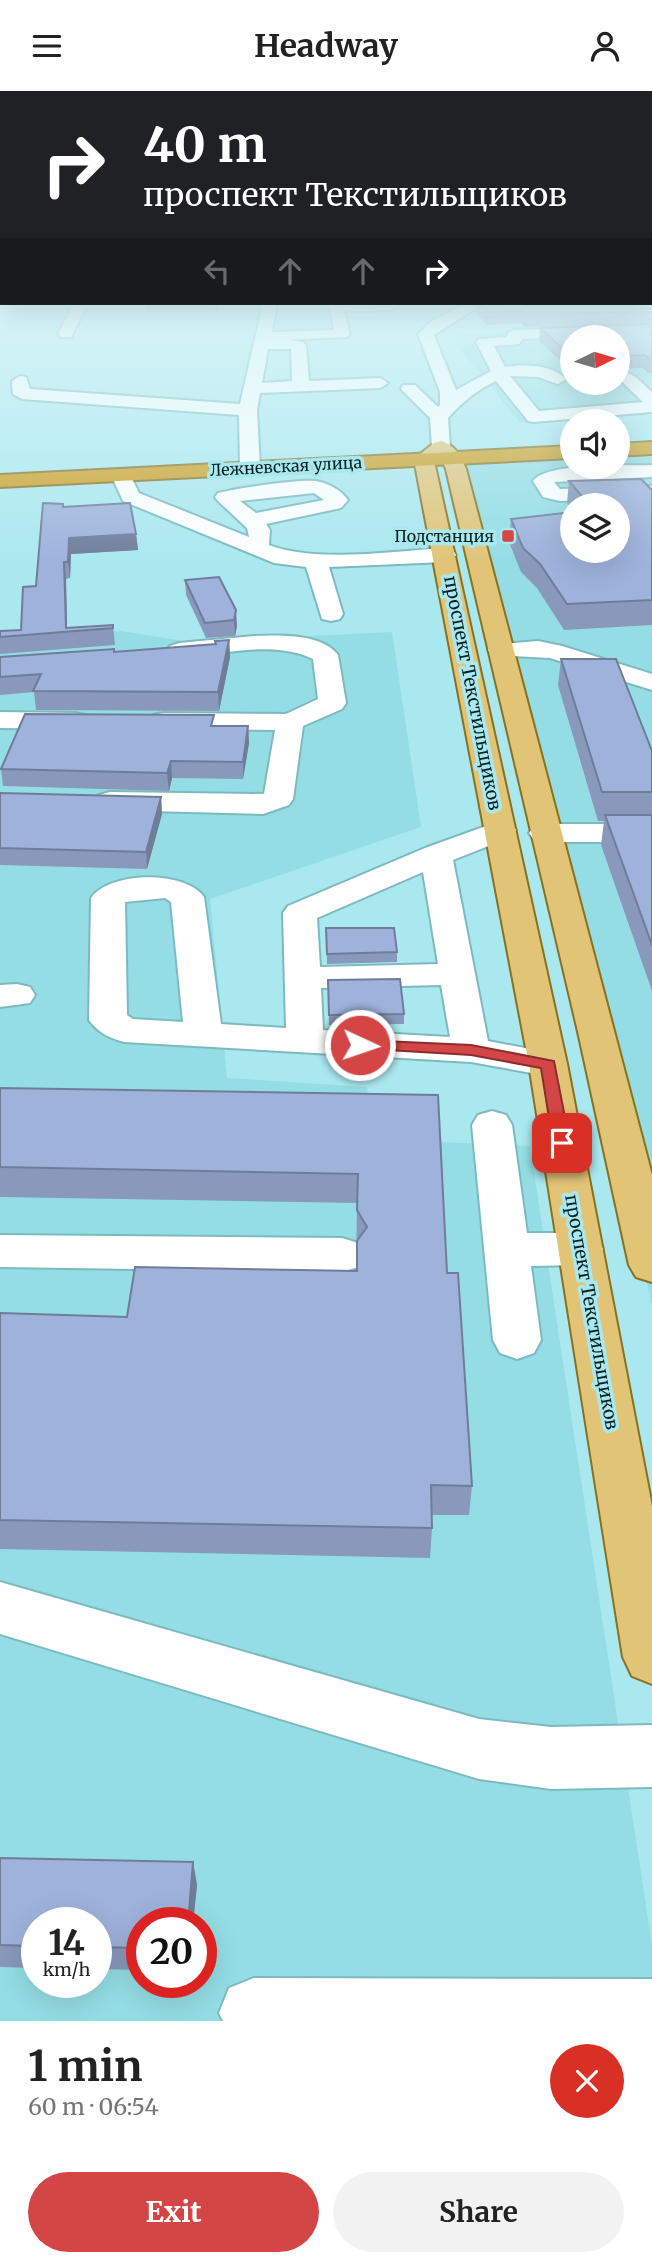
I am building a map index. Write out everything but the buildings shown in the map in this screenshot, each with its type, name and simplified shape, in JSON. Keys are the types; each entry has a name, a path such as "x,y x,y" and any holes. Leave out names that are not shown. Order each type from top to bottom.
{"highway":[{"path":"630,439 652,438"},
{"name":"Лежневская улица","path":"439,455 560,443"},
{"path":"630,449 652,448"},
{"name":"Лежневская улица","path":"0,469 560,452"},
{"name":"Лежневская улица","path":"0,481 121,475 249,463"}],"main road":[{"name":"проспект Текстильщиков","path":"439,455 445,555 548,1064 652,1657"},
{"name":"проспект Текстильщиков","path":"439,455 501,650 545,834 598,1036 652,1265"}],"street":[{"path":"20,384 22,394 248,409"},
{"path":"249,463 248,409 254,384"},
{"path":"253,388 355,384"},
{"path":"439,455 443,411 448,392 445,384"},
{"path":"443,411 469,388 482,384"},
{"path":"443,411 494,384"},
{"path":"507,384 534,417 560,415"},
{"path":"540,384 562,409"},
{"path":"310,386 328,404"},
{"path":"410,389 443,411"},
{"path":"630,389 652,401"},
{"path":"584,395 599,409"},
{"path":"623,395 628,409 652,407"},
{"path":"643,471 652,492 560,495 551,493 543,481 555,475 643,471"},
{"path":"121,475 130,497 282,558 316,561 445,555"},
{"path":"252,520 334,504 338,500 323,489 314,487 225,497 225,500 260,529 258,547"},
{"path":"261,492 292,512"},
{"path":"235,494 292,512"},
{"path":"316,561 331,614"},
{"path":"138,721 290,722 332,703 325,655 316,649 279,643 160,652"},
{"path":"501,650 553,651 652,682"},
{"path":"0,720 97,721"},
{"path":"83,800 263,805 278,799 290,722"},
{"path":"304,1042 300,913 500,830"},
{"path":"545,834 652,833"},
{"path":"436,855 471,1050"},
{"path":"302,978 457,974"},
{"path":"203,1034 471,1050 548,1064"},
{"path":"492,1125 517,1340"},
{"path":"507,1250 581,1249"},
{"path":"0,1251 342,1255"},
{"path":"0,1608 479,1749 551,1758 652,1756"},
{"path":"254,2013 652,2014"}],"shaded area":[{"path":"488,384 560,384 560,395 630,395 630,384 652,384 652,412 630,414 630,409 560,409 560,420 520,423"},
{"path":"652,457 652,1306 465,465 560,461 560,479 630,479 630,458"},
{"path":"121,631 190,642 392,632 421,827 210,899 227,1078 367,1087 374,1139 530,1146 652,1945 652,2021 0,2021 0,639"}],"place":[{"name":"Подстанция","path":"508,536"}],"route":[{"path":"360,1045 471,1050 548,1064 562,1143"}]}
